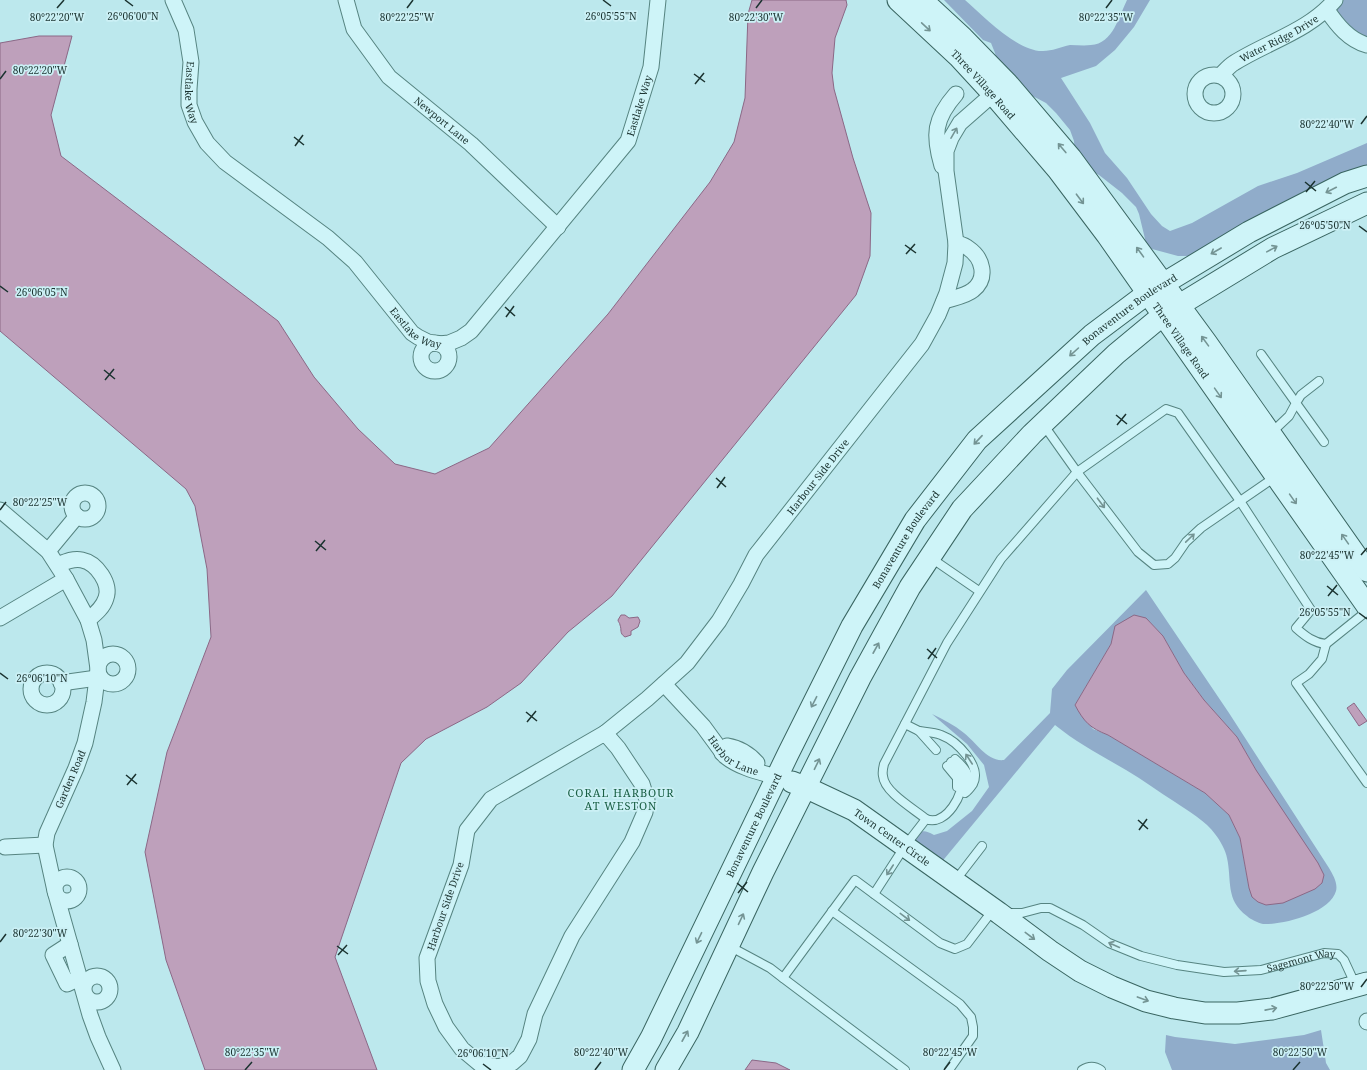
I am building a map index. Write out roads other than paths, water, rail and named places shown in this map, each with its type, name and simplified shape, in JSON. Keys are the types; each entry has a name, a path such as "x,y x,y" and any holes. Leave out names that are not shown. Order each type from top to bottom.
{"main road":[{"name":"Three Village Road","path":"898,0 958,56 993,94 1058,170 1107,235 1156,288"},
{"name":"Three Village Road","path":"922,0 963,38 1007,83 1071,158 1171,310 1276,476 1367,606"},
{"path":"989,64 993,94"},
{"name":"Bonaventure Boulevard","path":"633,1070 651,1038 852,626 915,520 978,440 1092,335 1156,288 1249,232 1345,183 1367,176"},
{"path":"666,1070 688,1032 805,787 860,678 910,587 962,509 1043,424 1116,354 1171,310 1273,248 1367,203"},
{"name":"Three Village Road","path":"1171,310 1270,433 1367,571"},
{"name":"Town Center Circle","path":"777,777 805,787 854,810 996,911"},
{"name":"Sagemont Way","path":"996,911 1080,971 1112,987 1146,1001 1174,1008 1205,1013 1238,1013 1272,1009 1361,985"}],"street":[{"name":"Eastlake Way","path":"173,0 186,30 191,62 189,105 195,122 206,143 225,162 328,238 355,262 412,333 428,342 439,344 449,343 461,338 471,331 628,141 651,67 658,0"},
{"name":"Newport Lane","path":"346,0 354,29 389,77 471,144 558,227"},
{"path":"1331,5 1339,26 1348,35 1367,45"},
{"name":"Water Ridge Drive","path":"1221,75 1233,63 1306,25 1331,5"},
{"name":"Harbour Side Drive","path":"948,184 938,152 936,135 938,122 945,108 956,94"},
{"name":"Harbour Side Drive","path":"605,733 618,748 642,784 646,800 645,812 632,842 572,936 535,1014 529,1039 520,1056 512,1067 481,1067 462,1048 446,1027 435,1004 428,981 427,958 461,865 467,830 491,798 605,733 687,663 719,621 756,555 922,344 944,301 955,263 956,243 945,160 946,151 951,138 966,118 993,94"},
{"path":"944,301 972,291 979,284 983,275 983,267 976,255 967,247 956,243"},
{"name":"Garden Road","path":"0,510 48,551 58,565 88,620 94,640 98,673 94,702 85,743 76,768 47,833 45,845 55,890 80,978 98,1037 113,1070"},
{"path":"48,551 76,516"},
{"path":"58,565 72,560 83,560 94,567 104,580 107,591 103,605 88,620"},
{"path":"0,618 66,579"},
{"path":"61,683 98,673"},
{"name":"Harbor Lane","path":"664,684 725,750 730,760 753,771 777,777"},
{"name":"Harbor Lane","path":"725,750 757,763 777,777"},
{"path":"2,849 45,845"}],"lane":[{"path":"1261,354 1324,442"},
{"path":"1270,433 1290,416 1301,395 1319,381"},
{"path":"921,733 935,733 946,737 961,749 974,767 975,777 973,784 942,818 931,821 926,819 891,791 886,786 882,776 884,764 947,643 1001,559 1077,472 1166,409 1178,413 1240,501 1311,610 1296,628 1305,636 1318,643 1326,644"},
{"path":"1043,424 1077,472 1138,552 1154,565 1168,564 1175,558 1186,542 1201,528 1276,476"},
{"path":"930,557 979,592"},
{"path":"1367,611 1326,644 1322,660 1309,674 1296,683 1367,783"},
{"path":"905,724 921,733 936,750"},
{"path":"953,806 958,797 962,780 960,772 950,762 963,766 969,776 969,785 965,794"},
{"path":"874,894 905,846 926,819"},
{"path":"954,882 982,846"},
{"path":"783,978 855,880 940,943 955,949 967,944 996,911"},
{"name":"Sagemont Way","path":"996,911 1022,913 1041,908 1050,908 1078,922 1110,943 1141,956 1177,965 1224,972 1261,970 1324,953 1338,954 1361,985"},
{"path":"832,911 960,1004 971,1017 973,1036 949,1070"},
{"path":"729,946 770,968 905,1070"},
{"path":"1082,1070 1093,1066 1100,1070"}],"district":[{"name":"CORAL HARBOUR AT WESTON","path":"621,798"}]}
